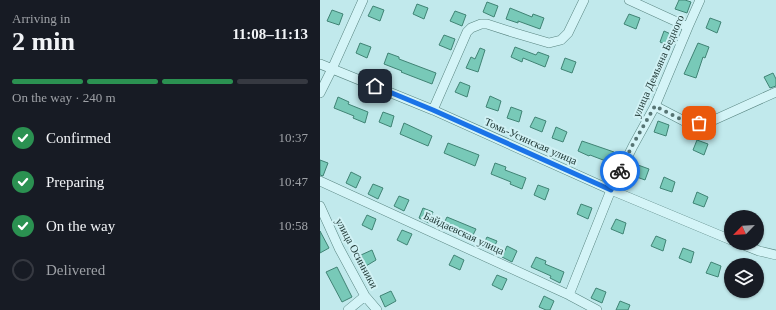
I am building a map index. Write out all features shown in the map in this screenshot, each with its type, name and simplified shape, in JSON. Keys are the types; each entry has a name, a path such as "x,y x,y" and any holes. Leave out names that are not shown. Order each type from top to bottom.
{"street":[{"path":"320,93 363,0"},
{"path":"433,110 467,32 471,28 481,24 487,24 549,43 561,40 568,33 584,0"},
{"path":"629,0 688,27"},
{"name":"улица Демьяна Бедного","path":"569,295 611,190 632,146 655,106 700,0"},
{"name":"Томь-Усинская улица","path":"320,64 433,110 611,190 724,237"},
{"path":"655,106 684,121 699,123 714,120 776,92"},
{"name":"Байдаевская улица","path":"320,181 569,295 597,310"},
{"name":"улица Осинники","path":"320,206 339,248 365,296 377,310"},
{"path":"756,250 776,255"},
{"path":"348,310 365,296"}],"building":[{"path":"679,0 691,2 687,13 675,9"},
{"path":"487,2 498,6 494,17 483,12"},
{"path":"417,4 428,8 424,19 413,14"},
{"path":"373,6 384,10 380,21 368,16"},
{"path":"510,8 532,17 533,14 544,18 540,29 518,21 518,23 506,19"},
{"path":"332,10 343,14 339,25 327,21"},
{"path":"455,11 466,15 462,26 450,21"},
{"path":"629,14 640,18 636,29 624,24"},
{"path":"710,18 721,22 717,33 706,28"},
{"path":"664,31 675,36 671,47 660,42"},
{"path":"444,35 455,39 451,50 439,45"},
{"path":"360,43 371,47 367,58 356,53"},
{"path":"698,43 709,47 705,58 703,57 696,78 684,74"},
{"path":"515,47 536,55 538,52 549,56 545,67 523,58 522,62 511,57"},
{"path":"480,48 485,50 478,72 466,68 471,57 475,59"},
{"path":"388,53 399,57 399,59 436,73 432,84 384,64"},
{"path":"565,58 576,62 572,73 561,69"},
{"path":"773,73 776,79 776,86 770,88 764,77"},
{"path":"460,82 470,86 467,97 455,92"},
{"path":"490,96 501,101 498,111 486,107"},
{"path":"338,97 349,102 348,104 368,112 365,123 353,118 354,116 334,108"},
{"path":"511,107 522,111 519,122 507,118"},
{"path":"383,112 394,116 391,127 379,122"},
{"path":"535,117 546,121 542,132 530,127"},
{"path":"658,121 669,125 666,136 654,132"},
{"path":"404,123 432,136 428,146 400,134"},
{"path":"556,127 567,132 563,142 552,138"},
{"path":"697,140 708,144 704,155 693,150"},
{"path":"582,141 614,152 611,163 578,151"},
{"path":"448,143 479,155 475,166 444,153"},
{"path":"320,160 328,163 323,176 320,175"},
{"path":"495,163 506,167 505,170 526,178 522,189 510,184 511,182 491,174"},
{"path":"638,165 649,169 645,180 634,176"},
{"path":"351,172 361,177 356,188 346,183"},
{"path":"664,177 675,182 672,192 660,188"},
{"path":"373,184 383,188 378,199 368,194"},
{"path":"538,185 549,189 545,200 534,195"},
{"path":"697,192 708,197 704,207 693,203"},
{"path":"399,196 409,200 404,211 394,206"},
{"path":"581,204 592,208 588,219 577,214"},
{"path":"423,208 433,212 429,223 419,218"},
{"path":"367,215 376,219 372,230 362,225"},
{"path":"447,217 476,229 471,239 442,227"},
{"path":"616,219 626,223 623,234 611,229"},
{"path":"402,230 412,234 407,245 397,240"},
{"path":"320,231 329,248 320,253"},
{"path":"656,236 666,240 663,251 651,246"},
{"path":"487,237 497,241 492,252 482,247"},
{"path":"507,246 517,251 512,262 502,257"},
{"path":"683,248 694,252 691,263 679,258"},
{"path":"372,250 376,260 366,266 361,255"},
{"path":"454,255 464,260 460,270 449,265"},
{"path":"536,257 546,261 545,264 564,272 560,283 550,278 551,276 531,267"},
{"path":"711,262 721,266 718,277 706,273"},
{"path":"337,267 352,297 342,302 326,272"},
{"path":"497,275 507,279 502,290 492,285"},
{"path":"596,288 606,292 602,303 591,298"},
{"path":"391,291 396,301 385,307 380,296"},
{"path":"544,296 554,301 550,310 539,307"},
{"path":"620,301 630,305 628,310 616,310"}],"way so far":[{"path":"620,171 632,146 655,106 684,121 699,123"}],"route":[{"path":"375,86 433,110 611,190 620,171"}]}
